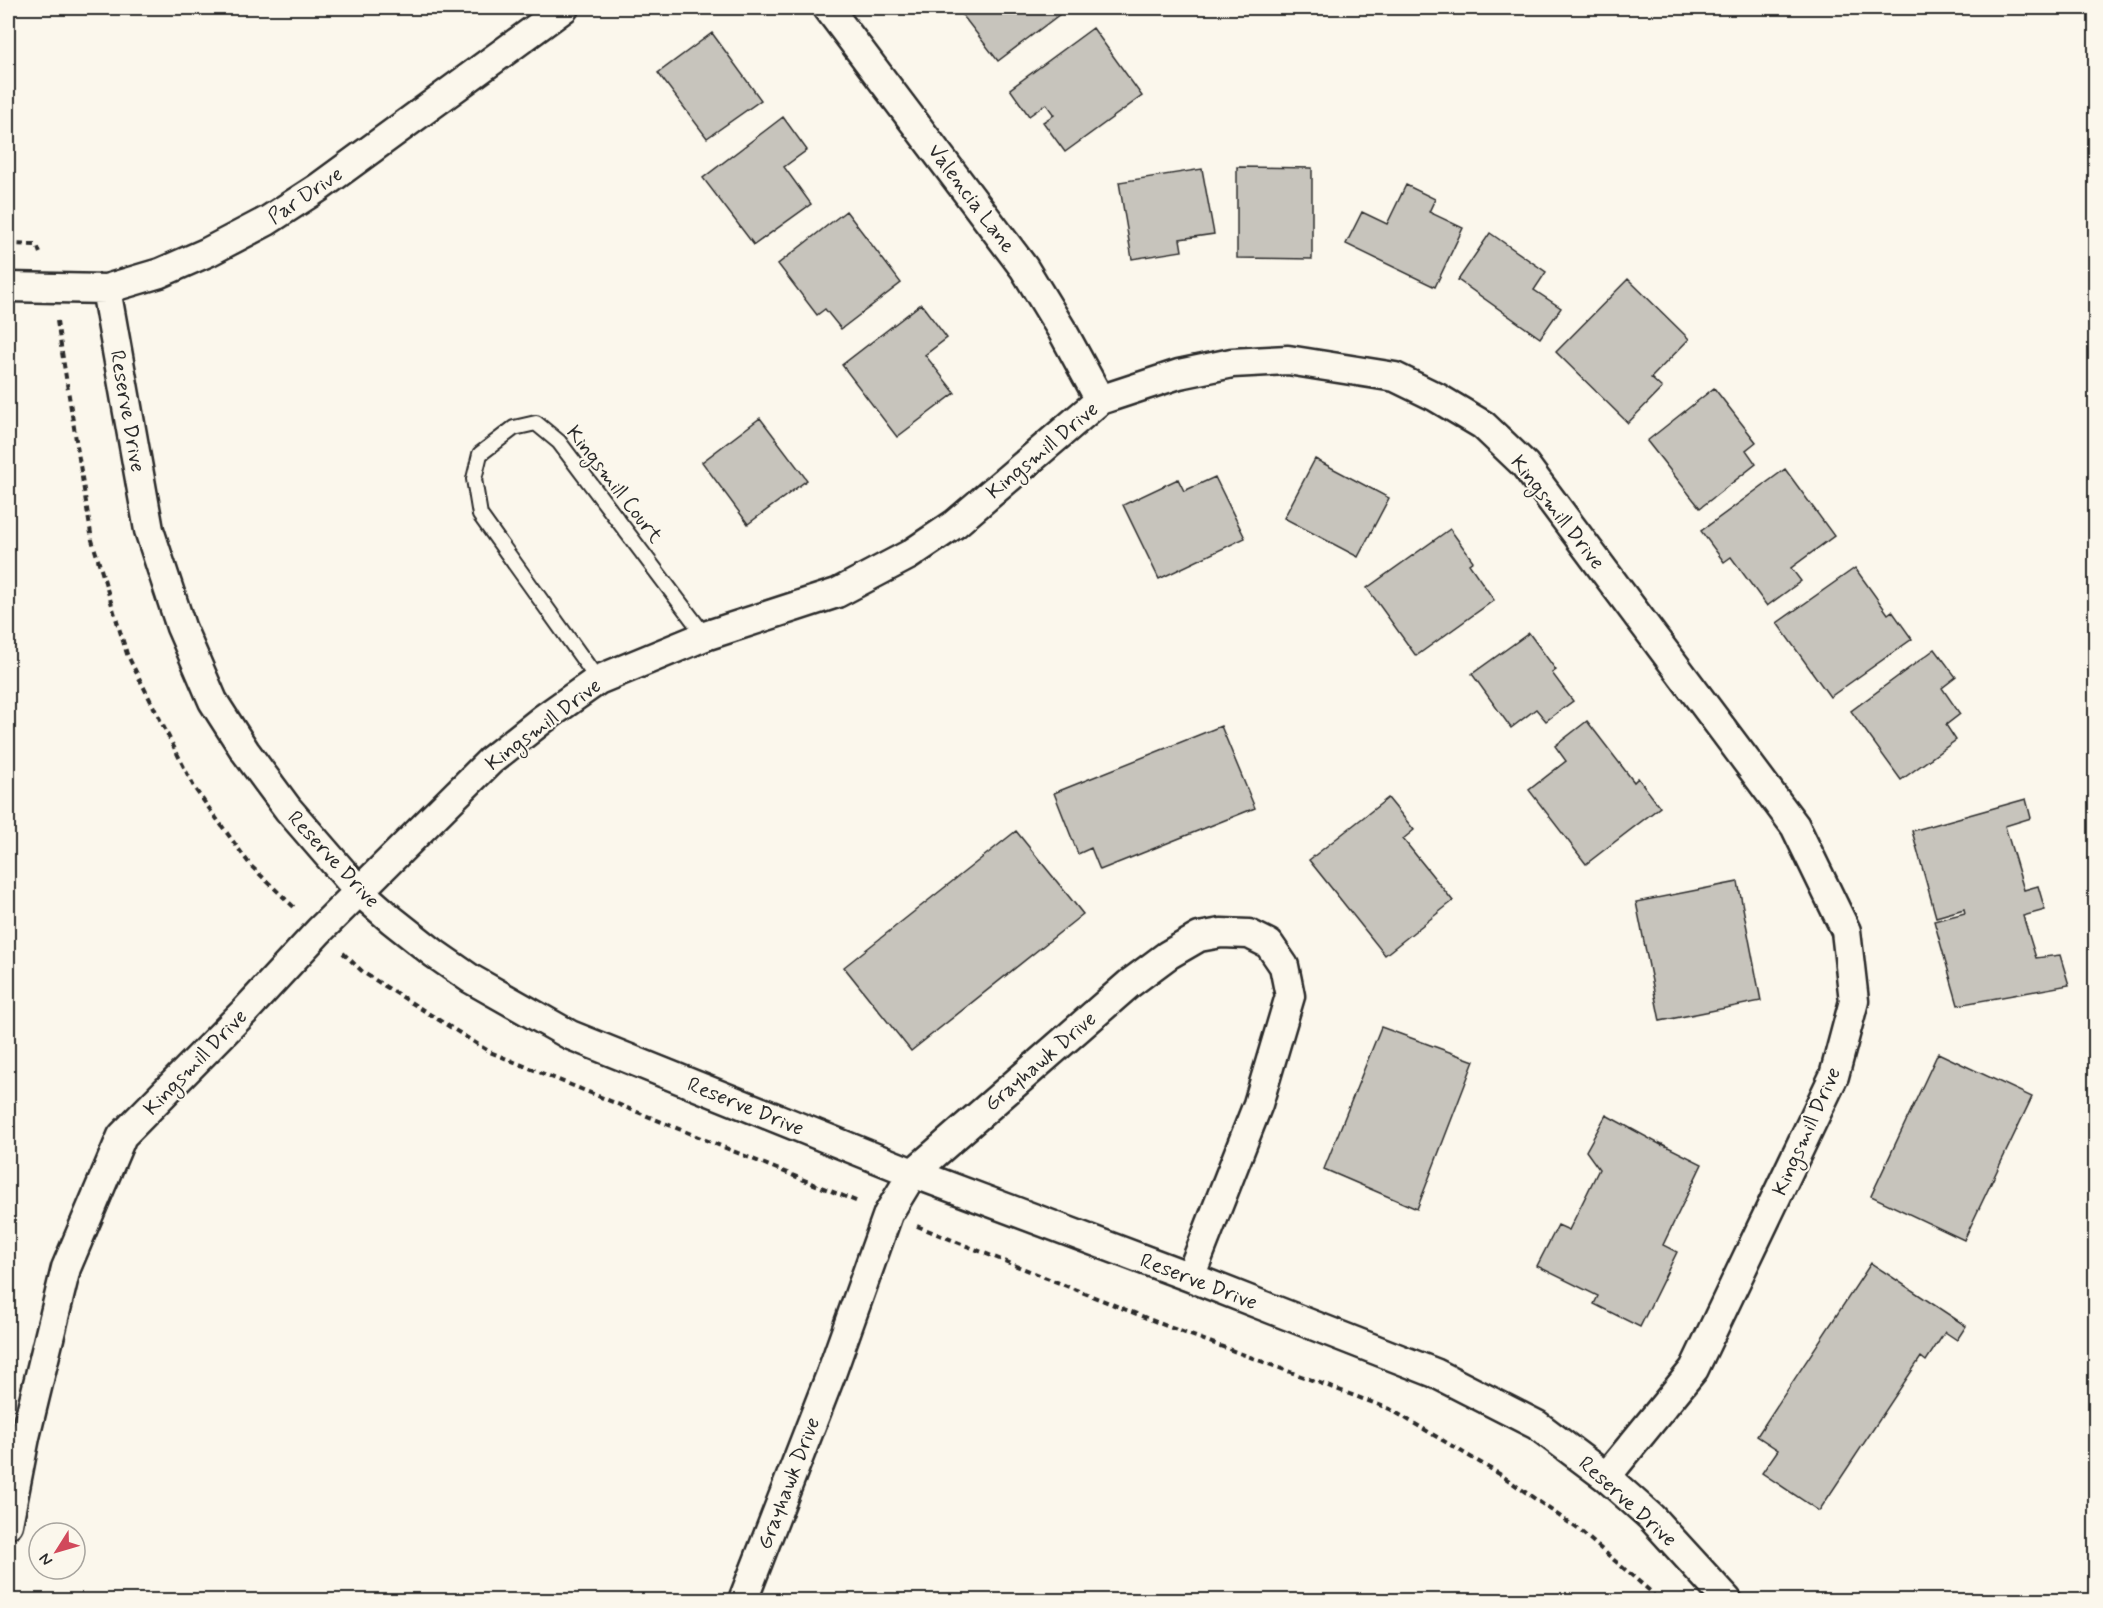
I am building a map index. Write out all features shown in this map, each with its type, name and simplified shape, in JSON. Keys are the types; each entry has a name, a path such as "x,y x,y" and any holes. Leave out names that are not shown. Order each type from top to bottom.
{"street":[{"name":"Par Drive","path":"8,287 106,289 160,273 208,252 267,221 318,188 564,8"},
{"name":"Valencia Lane","path":"828,8 1024,268 1063,332 1100,400"},
{"name":"Reserve Drive","path":"106,289 149,530 181,627 213,701 245,751 288,809 359,891 392,920 462,973 570,1035 913,1173 1190,1277 1435,1373 1536,1425 1606,1477 1652,1517 1727,1600"},
{"name":"Kingsmill Drive","path":"8,1524 25,1437 66,1268 122,1136 245,1011 319,930 490,761 543,719 598,680 705,636 837,593 909,555 955,524 1100,400 1179,374 1232,363 1287,360 1395,377 1436,397 1483,426 1525,465 1795,826 1846,931 1854,1001 1834,1076 1694,1369 1606,1477"},
{"name":"Grayhawk Drive","path":"742,1600 831,1374 888,1214 913,1173 1129,984 1168,956 1199,937 1221,933 1249,934 1269,944 1284,966 1290,996 1258,1104 1190,1277"}],"lane":[{"name":"Kingsmill Court","path":"598,680 480,515 474,479 480,454 514,428 536,423 559,442 705,636"}],"path":[{"path":"52,288 92,540 127,654 195,789 251,866 364,973 490,1052 1169,1327 1389,1409 1501,1475 1578,1529 1650,1591 1657,1600"}],"building":[{"path":"957,8 1068,8 998,61"},
{"path":"1093,28 1142,96 1065,152 1043,122 1054,115 1046,104 1029,116 1010,89"},
{"path":"712,33 761,100 707,138 658,73"},
{"path":"783,117 807,150 784,167 811,204 754,245 703,178"},
{"path":"1237,167 1312,168 1312,259 1237,258"},
{"path":"1202,169 1214,234 1180,239 1182,251 1132,259 1119,182"},
{"path":"1406,185 1435,199 1429,212 1463,228 1435,287 1346,244 1362,212 1387,224"},
{"path":"846,211 901,283 841,329 825,309 817,315 778,264"},
{"path":"1490,233 1546,272 1534,290 1561,308 1540,338 1458,280"},
{"path":"1628,279 1689,339 1651,378 1662,388 1628,423 1556,352"},
{"path":"921,304 947,338 925,355 955,393 897,437 842,365"},
{"path":"1714,388 1756,442 1746,450 1756,464 1700,508 1647,441"},
{"path":"760,418 807,480 748,524 702,462"},
{"path":"1315,459 1389,498 1358,557 1284,518"},
{"path":"1785,469 1834,536 1791,568 1801,581 1767,606 1731,557 1724,562 1701,531"},
{"path":"1215,477 1245,538 1159,579 1123,505 1178,479 1184,491"},
{"path":"1450,529 1473,561 1469,564 1494,600 1416,656 1367,588"},
{"path":"1855,568 1888,614 1892,611 1912,639 1830,697 1777,623"},
{"path":"1529,633 1556,670 1552,673 1573,701 1546,721 1536,709 1511,728 1472,674"},
{"path":"1935,649 1956,677 1942,688 1960,714 1946,725 1956,740 1901,780 1851,711"},
{"path":"1587,721 1634,782 1638,778 1660,807 1586,864 1529,790 1566,761 1555,746"},
{"path":"1221,726 1255,808 1100,870 1091,848 1078,854 1054,793"},
{"path":"1388,798 1414,830 1403,839 1453,901 1385,955 1309,860"},
{"path":"2026,799 2031,818 2005,826 2024,890 2038,886 2045,910 2023,916 2036,958 2060,955 2069,985 1958,1005 1934,921 1965,913 1964,909 1936,917 1912,831"},
{"path":"1016,831 1083,914 911,1051 844,967"},
{"path":"1738,882 1761,1001 1660,1021 1636,902"},
{"path":"1381,1027 1474,1061 1417,1209 1324,1169"},
{"path":"1938,1053 2032,1097 1964,1240 1871,1196"},
{"path":"1606,1115 1702,1164 1663,1245 1677,1252 1640,1327 1594,1304 1598,1296 1537,1266 1558,1225 1569,1230 1599,1169 1586,1151"},
{"path":"1871,1263 1966,1326 1957,1340 1945,1332 1926,1361 1921,1357 1819,1511 1762,1473 1778,1450 1757,1436"}]}
